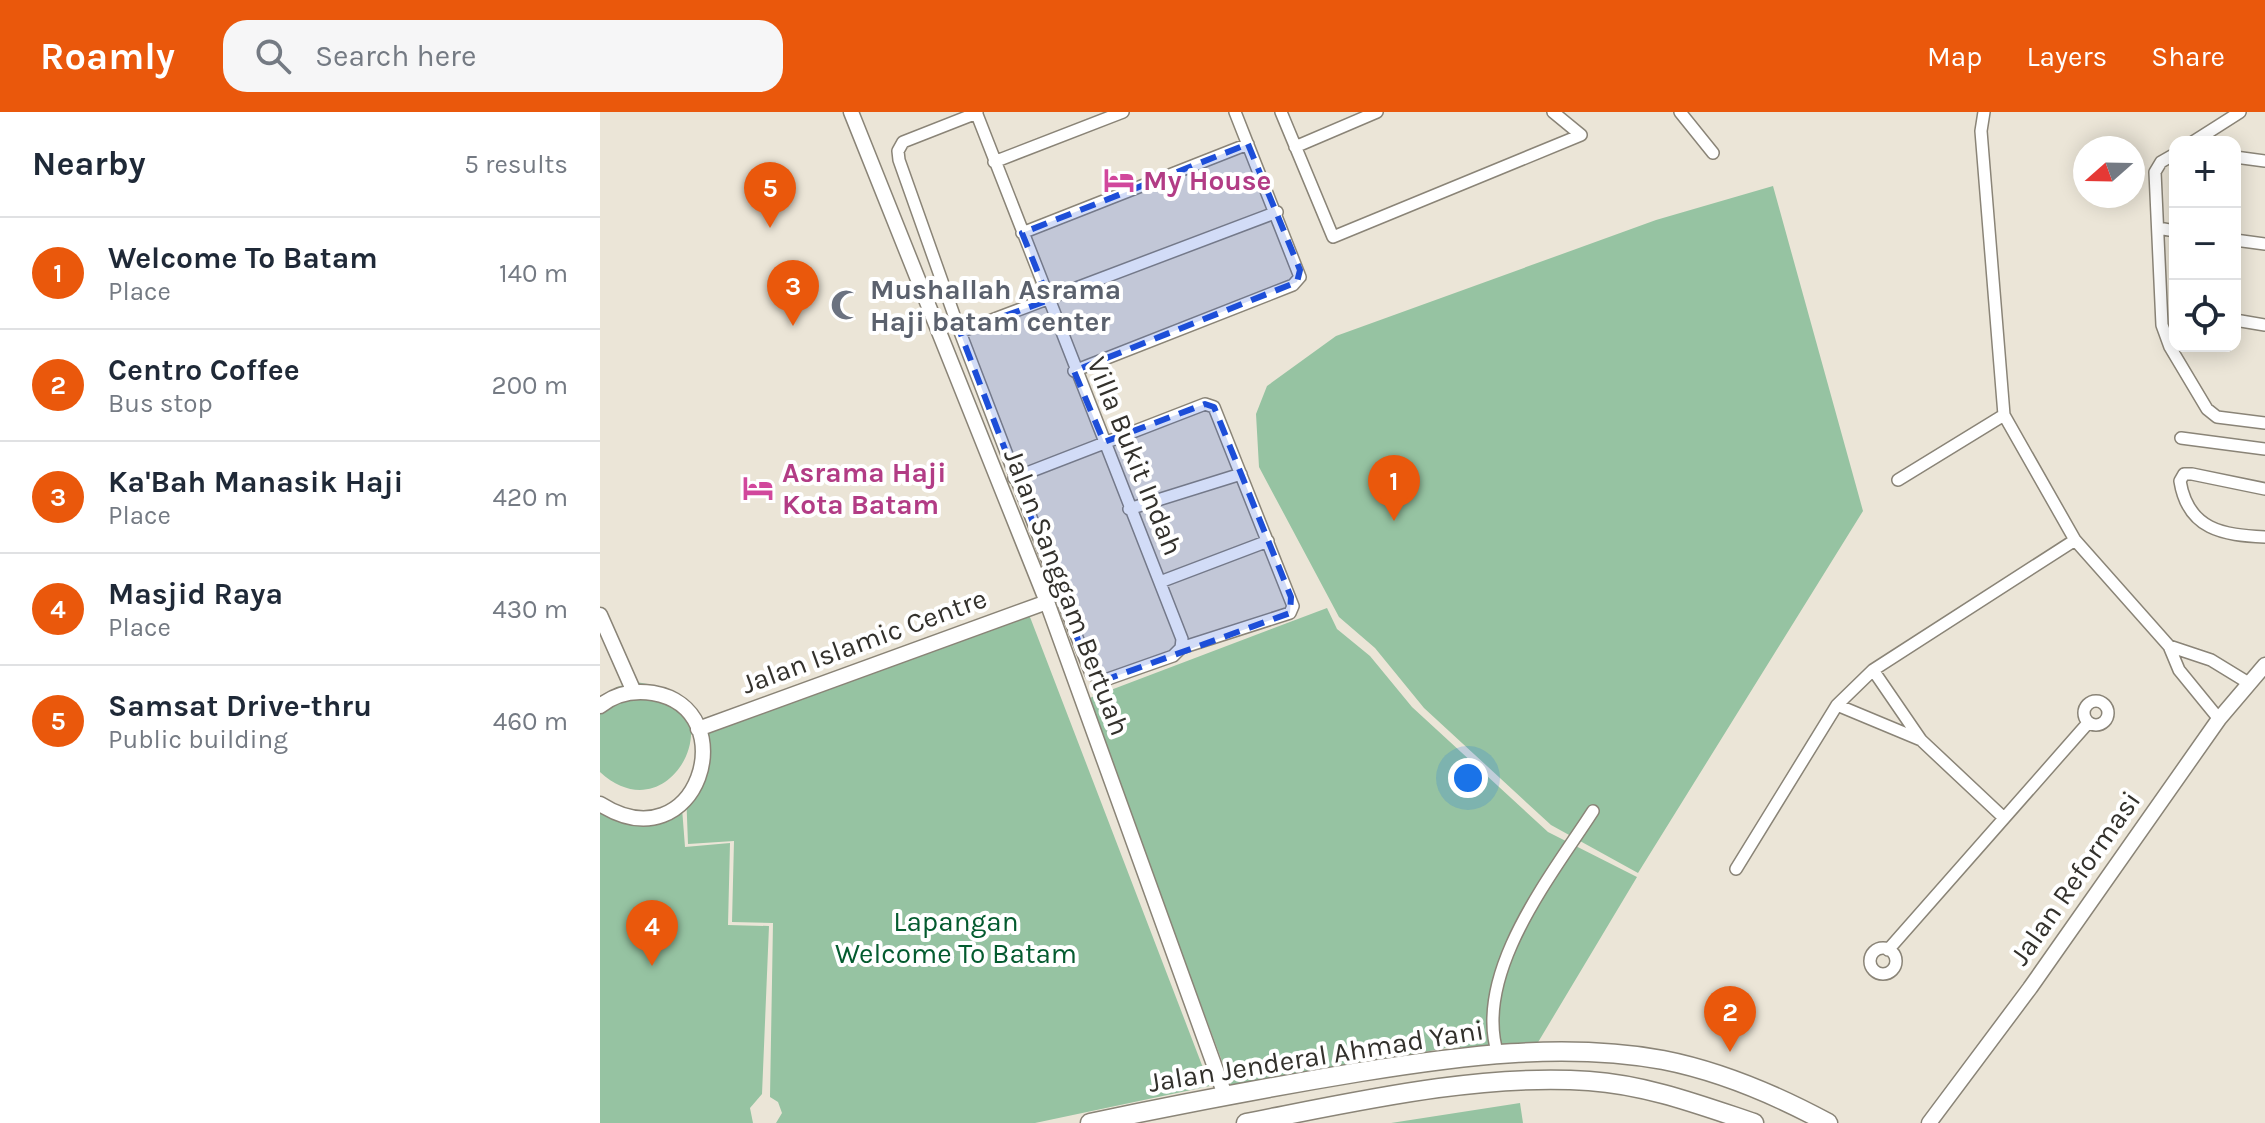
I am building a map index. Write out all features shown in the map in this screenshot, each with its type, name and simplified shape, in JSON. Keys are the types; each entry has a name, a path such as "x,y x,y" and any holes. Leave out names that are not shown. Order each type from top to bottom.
{"highway":[{"name":"Jalan Jenderal Ahmad Yani","path":"1090,1123 1225,1095 1449,1058 1596,1053 1664,1061 1793,1104 1828,1123"},
{"name":"Jalan Jenderal Ahmad Yani","path":"1246,1123 1456,1087 1556,1080 1663,1092 1754,1123"}],"street":[{"name":"Jalan Sanggam Bertuah","path":"851,112 1047,602 1225,1095"},
{"path":"976,112 903,142 898,151 1014,478 1093,677 1105,680 1173,656 1182,644 1290,613 1293,606 1291,597 1210,405 1014,478"},
{"name":"Villa Bukit Indah","path":"976,112 1182,644"},
{"path":"994,162 1123,112"},
{"path":"1074,371 1293,285 1300,277 1300,270 1235,112"},
{"path":"1281,112 1333,237 1581,135 1553,112"},
{"path":"1295,147 1377,112"},
{"path":"1680,112 1713,153"},
{"path":"1984,112 1981,131 2004,415 2075,540 2169,646 2186,680 2219,719"},
{"path":"2202,136 2240,112"},
{"path":"1022,233 1248,144"},
{"path":"2169,157 2161,162 2155,172 2158,228 2169,309 2162,325 2169,344"},
{"path":"2241,158 2265,161"},
{"path":"960,332 1277,212"},
{"path":"2158,228 2169,230"},
{"path":"2241,241 2265,244"},
{"path":"2241,321 2265,325"},
{"path":"2173,352 2207,409 2217,417 2265,423"},
{"path":"1898,480 2004,415"},
{"path":"2181,438 2265,449"},
{"path":"1129,509 1241,474"},
{"path":"2265,489 2192,474 2184,474 2180,481 2187,504 2214,531 2265,537"},
{"path":"1736,869 1837,705 1873,670 2075,540"},
{"path":"1160,582 1268,541"},
{"name":"Jalan Islamic Centre","path":"698,729 1047,602"},
{"path":"600,615 634,692"},
{"path":"2169,646 2199,654 2247,682"},
{"name":"Jalan Reformasi","path":"1929,1123 2030,988 2219,719 2247,682 2265,665"},
{"path":"1873,670 1921,740 2004,818"},
{"path":"600,706 619,695 656,693 674,701 698,729 704,748 702,773 683,803 659,817 637,819 616,814 600,804"},
{"path":"1837,705 1921,740"},
{"path":"1888,950 2088,723"},
{"path":"1498,1055 1491,1036 1500,971 1526,918 1593,811"}],"highlighted area":[{"path":"1248,144 1300,270 1297,282 1074,371 1104,442 1205,404 1214,407 1291,597 1290,613 1105,680 1091,674 960,332 1049,300 1022,233"}],"green space":[{"path":"1773,186 1863,511 1638,873 1551,825 1424,708 1375,648 1339,617 1259,467 1256,414 1267,386 1336,336 1656,220"},
{"name":"Lapangan Welcome To Batam","path":"1025,604 1210,1086 1035,1123 776,1123 782,1113 778,1102 770,1097 773,923 732,922 734,841 688,844 686,791 706,756 704,719"},
{"path":"1327,608 1337,629 1370,656 1412,707 1548,832 1637,877 1537,1044 1446,1048 1232,1088 1087,699"},
{"path":"633,682 667,691 685,709 691,732 686,756 673,776 652,788 628,788 600,772 600,699 617,687"},
{"path":"600,807 630,820 649,819 682,808 685,847 730,843 728,925 769,926 762,1094 750,1108 753,1123 600,1123"},
{"path":"1520,1103 1523,1123 1391,1123"}],"place":[{"name":"My House","path":"1119,180"},
{"name":"Samsat Drive-thru","path":"770,228"},
{"name":"Mushallah Asrama Haji batam center","path":"846,305"},
{"name":"Ka'Bah Manasik Haji","path":"793,326"},
{"name":"Asrama Haji Kota Batam","path":"758,488"},
{"name":"Welcome To Batam","path":"1394,521"},
{"name":"Masjid Raya","path":"652,966"},
{"name":"Centro Coffee","path":"1730,1052"}]}
